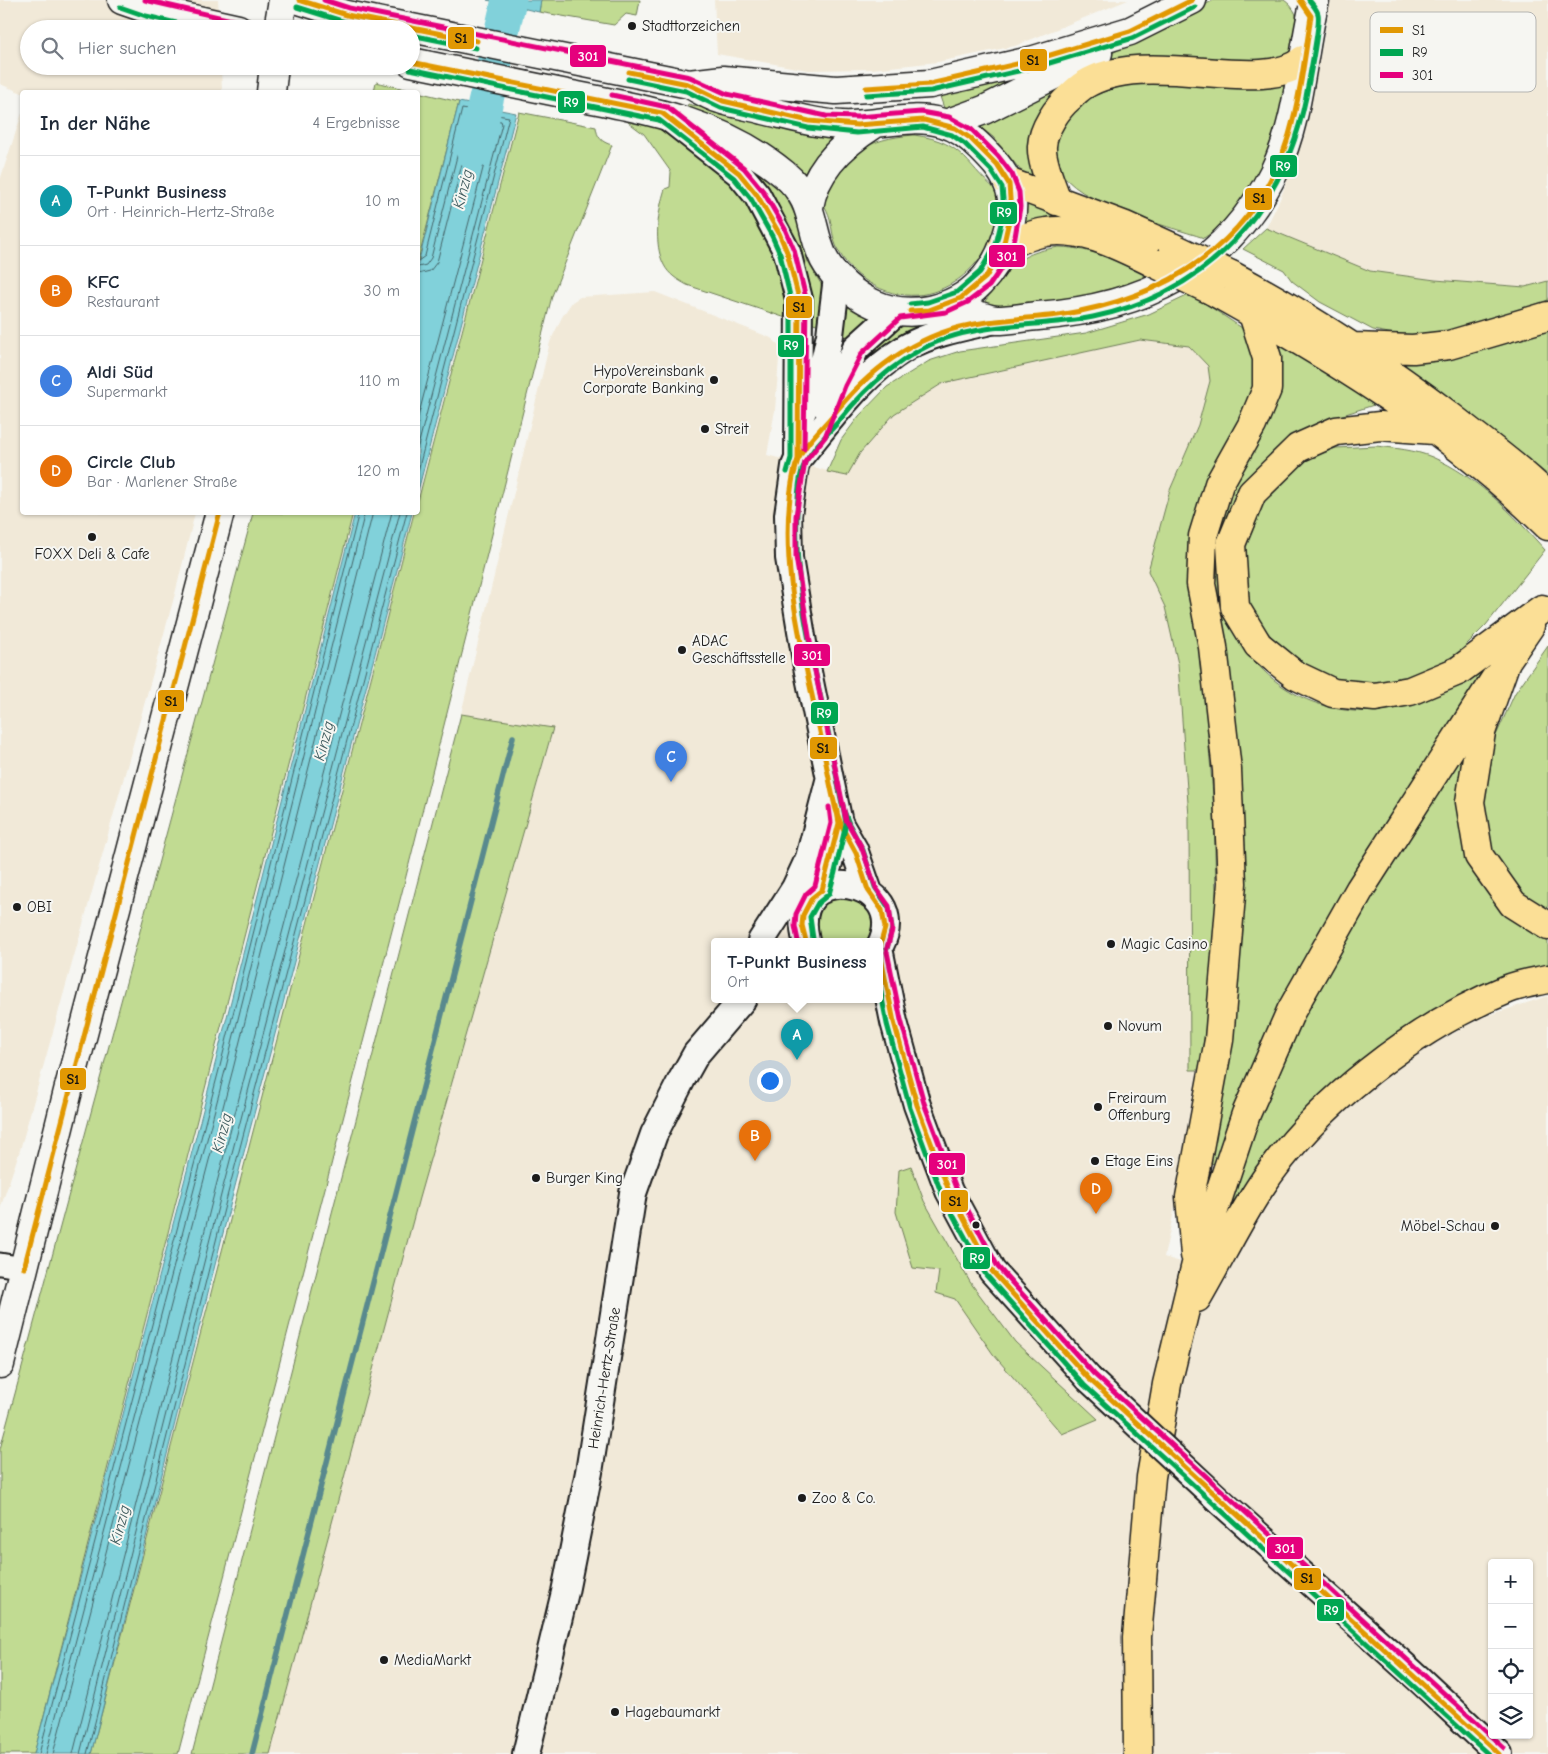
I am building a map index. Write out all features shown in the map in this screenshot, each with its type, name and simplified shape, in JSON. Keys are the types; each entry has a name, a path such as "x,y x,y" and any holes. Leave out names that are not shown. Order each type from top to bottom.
{"main road":[{"path":"122,0 148,9 198,20"},
{"path":"280,20 283,0"},
{"path":"299,0 370,20"},
{"path":"689,84 722,80 836,90 930,84 1034,60 1130,30 1192,0"},
{"path":"950,304 995,320 1055,315 1107,307 1141,296 1168,283 1194,267 1227,241 1253,208 1274,172 1292,128 1304,60 1309,5"},
{"path":"420,30 689,84 720,99 818,122 873,125 891,120 920,118 946,124 970,137 997,166 1008,182 1012,200 1003,247 983,280 974,290 950,304 924,311 897,310 874,304 837,277 824,259 810,207 796,186 764,160 704,127 662,113 420,64"},
{"path":"946,124 984,110 1090,58 1130,30"},
{"path":"1058,201 1042,146 1049,124 1065,102 1085,84 1106,76 1142,68 1183,68 1249,74 1280,73 1297,66 1304,60"},
{"path":"271,90 273,75"},
{"path":"810,207 815,184 827,166 844,146 873,125"},
{"path":"1008,182 1123,225 1163,255 1353,347 1393,374 1535,494 1548,526"},
{"path":"1003,247 1028,236 1046,232 1076,232 1109,243 1163,255"},
{"path":"1221,283 1253,314 1345,366 1434,430 1535,494"},
{"path":"1196,1264 1190,1197 1219,1040 1232,883 1227,770 1213,647 1201,584 1203,536 1219,484 1252,425 1267,389 1266,358 1253,314"},
{"path":"1353,347 1413,349 1449,345 1548,316"},
{"path":"1434,430 1380,426 1336,431 1298,448 1252,493 1230,544 1236,607 1258,645 1295,675 1333,694 1376,697 1410,692 1458,671 1545,604"},
{"path":"0,1364 12,1266 219,515"},
{"path":"1138,1754 1137,1637 1142,1560 1151,1477 1178,1332 1196,1264 1246,1114 1291,1010 1360,889 1506,661 1545,604"},
{"path":"1506,661 1481,732 1470,802 1479,856 1513,904 1548,926"},
{"path":"1178,1332 1260,1188 1299,1137 1371,1068 1443,1021 1509,989 1548,979"}],"street":[{"path":"662,113 739,173 756,195 787,252 799,299 800,348 808,429"},
{"path":"837,277 830,335 808,429 798,459 788,515 789,558 807,666 839,823 854,849 869,892 877,900 885,920 882,938"},
{"path":"808,429 838,383 856,348 897,310"},
{"path":"808,429 908,347 942,332 995,320"},
{"path":"763,938 795,888 809,858 830,778"},
{"path":"822,890 839,823"},
{"path":"799,936 807,905 822,890 833,885 846,884 869,892"},
{"path":"883,969 894,1022 917,1105 949,1191 992,1271 1089,1379 1221,1502 1419,1679 1499,1754"},
{"path":"877,1003 894,1022"},
{"name":"Heinrich-Hertz-Straße","path":"526,1754 565,1592 589,1472 633,1193 654,1134 682,1079 696,1054 738,1004"}],"shaded area":[{"path":"0,0 218,0 219,20 20,20 20,75 221,75 222,90 20,90 20,92 0,84"},
{"path":"714,0 1128,0 1015,46 938,62 872,69 808,70 717,54"},
{"path":"1331,0 1548,0 1548,281 1525,287 1435,280 1370,271 1266,228 1280,199 1304,137"},
{"path":"20,119 20,515 195,515 175,594 20,1150 0,1209 0,180"},
{"path":"655,292 771,338 780,346 775,410 767,455 847,476 860,453 894,414 943,383 1140,340 1189,346 1208,366 1210,381 1198,425 1170,490 1148,571 1165,607 1178,664 1189,817 1190,1070 1200,1070 1195,1114 1164,1257 1228,1276 1244,1238 1278,1183 1340,1110 1419,1052 1483,1017 1548,996 1548,1754 270,1754 419,1198 553,729 461,714 550,342 562,317 572,302 580,297"}],"green space":[{"path":"541,0 640,0 637,16 626,14 614,25 539,12"},
{"path":"1214,0 1284,0 1291,6 1295,13 1298,29 1290,54 1285,61 1081,78 1039,179 1022,172 993,137 976,124"},
{"path":"1072,53 964,111 944,108 937,88"},
{"path":"1137,78 1292,82 1279,134 1253,186 1228,221 1204,238 1146,220 1102,203 1083,192 1068,180 1058,167 1052,141 1081,101"},
{"path":"376,82 410,90 374,90"},
{"path":"420,92 459,102 420,253"},
{"path":"688,104 839,141 805,177 737,128 687,107"},
{"path":"519,112 596,127 600,139 612,145 552,296 402,892 178,1754 91,1754 413,515 420,515 420,493"},
{"path":"620,116 638,120 668,132 735,178 785,272 789,319 687,285 668,272 661,257 658,227 660,207 665,189 670,187 671,172 644,134"},
{"path":"914,135 932,138 956,150 990,185 1003,195 999,220 990,243 976,263 959,279 938,290 916,295 892,293 868,282 850,267 837,248 829,215 820,191 821,187 843,165 871,144 897,137"},
{"path":"745,163 783,193 797,219 808,262 821,284 824,304 821,325 809,322"},
{"path":"1023,201 1054,213 1055,215 1017,225"},
{"path":"1266,228 1370,271 1435,280 1525,287 1548,281 1548,300 1458,332 1405,336 1373,330 1320,302 1292,281 1284,270 1243,249"},
{"path":"1059,247 1095,253 1117,261 1150,278 1078,300 1004,306 983,304 1006,272 1022,259 1031,254"},
{"path":"1191,294 1248,332 1258,380 1226,452 1200,641 1214,807 1217,939 1200,1070 1190,1070 1189,817 1178,664 1165,607 1148,571 1170,490 1198,425 1210,381 1208,366 1189,346 1140,340 943,383 894,414 860,453 847,476 827,472 841,440 859,416 887,387 929,361 960,351 1086,333 1149,314"},
{"path":"847,306 874,321 853,339 839,333"},
{"path":"943,325 880,357 865,347 891,330 905,326"},
{"path":"1548,326 1548,475 1506,441 1383,352"},
{"path":"1272,334 1380,403 1330,419 1260,467 1228,598 1227,607 1230,624 1238,639 1259,666 1300,697 1324,706 1348,710 1374,711 1399,708 1447,689 1485,663 1489,666 1412,784 1216,1164 1208,1163 1239,972 1243,844 1213,561 1215,529"},
{"path":"1376,446 1425,455 1449,465 1494,498 1545,550 1486,625 1457,654 1413,677 1372,684 1342,681 1305,667 1283,650 1252,614 1242,583 1241,549 1259,501 1301,461 1336,448"},
{"path":"252,515 352,515 34,1754 0,1754 0,1449"},
{"path":"1548,646 1548,916 1499,874 1481,824 1489,751 1515,693"},
{"path":"461,714 553,728 419,1198 270,1754 192,1754"},
{"path":"1466,744 1470,857 1481,883 1506,914 1548,942 1548,968 1442,1008 1226,1227 1219,1223 1245,1154 1282,1063 1311,1002 1374,890"},
{"path":"834,897 857,897 873,914 871,938 818,938 816,926 817,916 827,902"},
{"path":"911,1166 924,1201 970,1282 1015,1342 1098,1419 1062,1434 993,1354 955,1299 936,1293 939,1271 913,1268 896,1212 899,1170"}],"water":[{"path":"487,0 541,0 539,12"},
{"path":"459,102 516,113 420,483 420,256"},
{"path":"354,515 411,515 233,1194 91,1754 34,1754 215,1064"}],"waterway":[{"name":"Kinzig","path":"474,152 509,0"},
{"path":"252,1754 513,737"}],"transit line":[{"name":"301","path":"145,0 231,20"},
{"name":"S1","path":"299,0 347,15 372,20"},
{"name":"301","path":"324,0 349,8 408,20"},
{"name":"S1","path":"866,88 930,84 1034,60 1130,31 1192,0"},
{"name":"S1","path":"882,938 885,928 882,910 868,890 856,853 842,827 836,810 798,627 789,565 788,534 789,503 794,472 801,454 812,438 852,393 884,364 920,342 960,327 1058,315 1098,307 1135,295 1170,280 1201,260 1229,236 1254,207 1274,173 1289,135 1299,91 1311,16 1300,0"},
{"name":"R9","path":"887,949 892,928 889,908 875,887 863,850 843,808 804,615 797,557 798,498 801,473 804,465 820,442 873,384 899,363 928,346 944,339 980,330 1093,317 1134,305 1172,289 1205,267 1234,241 1259,210 1279,176 1295,138 1306,97 1318,29 1317,12 1309,0"},
{"name":"R9","path":"120,7 163,20"},
{"name":"R9","path":"297,7 339,20"},
{"name":"R9","path":"866,95 931,91 1036,67 1133,38 1195,7"},
{"name":"301","path":"420,22 690,77 727,94 826,116 857,117 921,112 949,117 971,129 998,156 1012,174 1019,192 1020,207 1015,237 1004,264 989,286 968,302 946,312 900,318 862,353 845,386 825,437 805,462 796,516 796,557 814,666 846,820 861,846 876,888 889,906 892,930 887,948"},
{"name":"S1","path":"420,30 477,41"},
{"name":"R9","path":"420,37 476,48"},
{"name":"S1","path":"420,64 662,113 739,173 757,195 779,233 787,252 799,299 798,459 794,474"},
{"name":"R9","path":"420,71 659,120 734,178 751,199 772,236 780,254 791,300 791,458 787,472"},
{"name":"S1","path":"629,72 688,84 723,101 809,121 857,125 924,120 955,128 970,138 997,165 1009,184 1011,212 1003,247 986,277 961,298 929,310 910,311"},
{"name":"R9","path":"628,79 686,91 721,108 808,128 857,133 923,127 952,135 965,144 991,170 1002,187 1004,211 996,244 980,272 957,292 928,302 910,304"},
{"name":"301","path":"612,95 667,107 744,168 763,191 785,229 794,250 806,298 804,449"},
{"name":"S1","path":"24,1268 219,515"},
{"name":"R9","path":"813,938 810,917 818,903 829,894 846,824 843,805"},
{"name":"S1","path":"805,938 802,925 803,915 812,898 822,890 839,823 836,806"},
{"name":"301","path":"797,938 795,926 796,914 806,894 815,886 831,823 829,807"},
{"name":"301","path":"887,952 901,1020 924,1103 956,1188 998,1267 1094,1374 1504,1748"},
{"name":"S1","path":"883,968 894,1022 917,1105 949,1191 992,1271 1089,1379 1499,1754"},
{"name":"R9","path":"883,1003 910,1108 942,1195 986,1275 1084,1385 1488,1754"}],"place":[{"name":"Stadttorzeichen","path":"632,26"},
{"name":"HypoVereinsbank Corporate Banking","path":"714,380"},
{"name":"Streit","path":"705,429"},
{"name":"FOXX Deli & Cafe","path":"92,537"},
{"name":"ADAC Geschäftsstelle","path":"682,650"},
{"name":"Aldi Süd","path":"671,782"},
{"name":"OBI","path":"17,907"},
{"name":"Magic Casino","path":"1111,944"},
{"name":"Novum","path":"1108,1026"},
{"name":"T-Punkt Business","path":"797,1060"},
{"name":"Freiraum Offenburg","path":"1098,1107"},
{"name":"KFC","path":"755,1161"},
{"name":"Etage Eins","path":"1095,1161"},
{"name":"Burger King","path":"536,1178"},
{"name":"Circle Club","path":"1096,1214"},
{"name":"Möbel-Schau","path":"1495,1226"},
{"name":"Zoo & Co.","path":"802,1498"},
{"name":"MediaMarkt","path":"384,1660"},
{"name":"Hagebaumarkt","path":"615,1712"}]}
